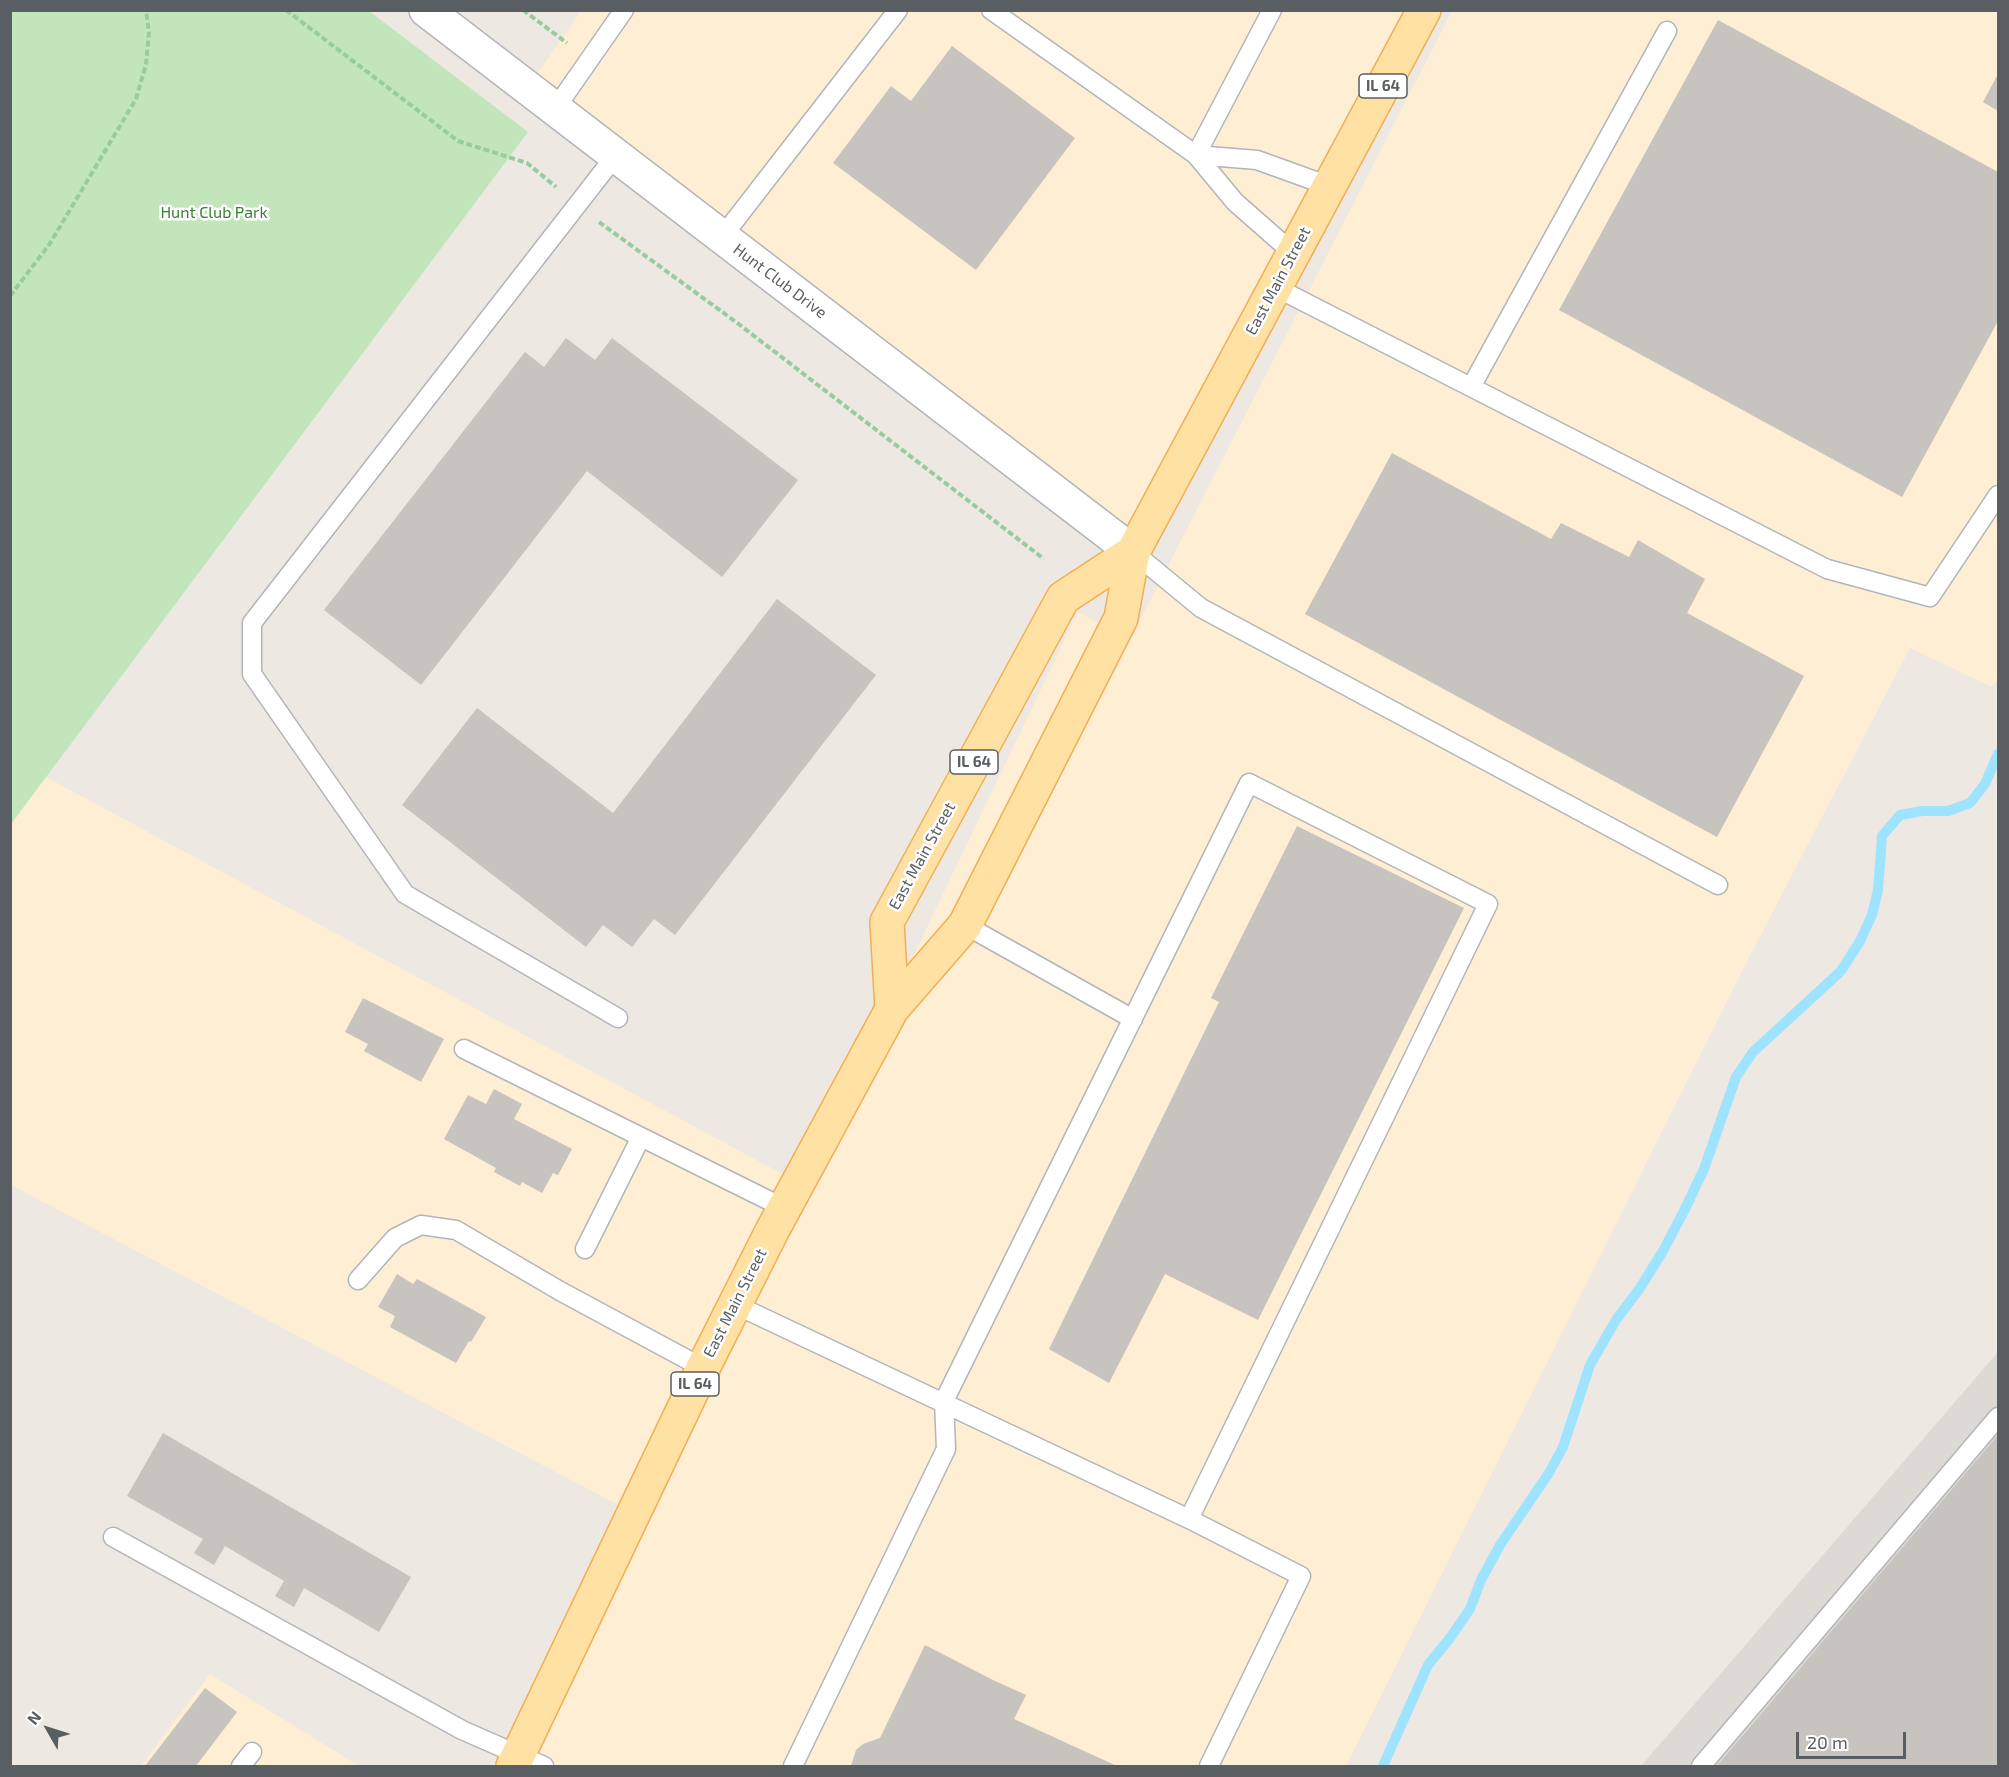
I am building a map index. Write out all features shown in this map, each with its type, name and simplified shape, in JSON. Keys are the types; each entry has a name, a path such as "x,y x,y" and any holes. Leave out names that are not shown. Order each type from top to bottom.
{"main road":[{"name":"East Main Street","path":"525,1762 734,1304 892,1009 965,925 1121,618 1133,552 1424,10"},
{"name":"East Main Street","path":"892,1009 887,922 1063,598 1133,552"}],"street":[{"name":"Hunt Club Drive","path":"426,10 1133,552"}],"lane":[{"path":"555,109 624,10"},
{"path":"722,237 898,10"},
{"path":"991,10 1196,155 1235,202 1293,253"},
{"path":"1196,155 1272,10"},
{"path":"1471,387 1667,31"},
{"path":"1196,155 1257,160 1329,186"},
{"path":"616,156 252,623 252,674 405,894 618,1018"},
{"path":"1275,287 1827,569 1930,597 1998,495"},
{"path":"1133,552 1201,608 1718,885"},
{"path":"793,1767 946,1449 944,1401 1249,783 1488,904 1189,1519"},
{"path":"965,925 1133,1019"},
{"path":"464,1049 784,1208"},
{"path":"585,1249 642,1137"},
{"path":"358,1280 395,1238 421,1225 456,1230 560,1291 703,1368"},
{"path":"734,1304 944,1401 1189,1519 1301,1576 1209,1767"},
{"path":"1701,1767 1998,1417"},
{"path":"113,1537 462,1730 525,1762"}],"path":[{"path":"10,296 49,245 136,99 146,64 149,33 146,10"},
{"path":"286,10 458,141 527,163 1044,559"},
{"path":"524,10 589,60"}],"shaded area":[{"path":"581,11 1408,11 1130,530 534,78"},
{"path":"1452,11 1998,11 1998,679 1992,687 1910,648 1742,971 1346,1766 525,1766 1078,612 1130,640"},
{"path":"46,777 790,1178 624,1508 11,1185 10,824"},
{"path":"1998,1352 1998,1766 1641,1766"},
{"path":"210,1674 359,1766 141,1766"}],"green space":[{"name":"Hunt Club Park","path":"11,10 369,11 528,132 11,824"}],"building":[{"path":"1718,20 1998,172 1998,321 1902,497 1559,310"},
{"path":"952,46 1075,138 976,270 833,163 891,86 911,101"},
{"path":"1998,74 1998,111 1983,102"},
{"path":"566,338 595,360 612,338 798,480 722,577 587,471 421,685 324,610 525,352 544,367"},
{"path":"1392,453 1551,539 1561,523 1629,557 1638,540 1705,579 1687,613 1804,676 1717,837 1305,614"},
{"path":"777,599 876,675 675,935 654,919 632,947 603,925 586,947 402,805 477,708 613,813"},
{"path":"1297,826 1464,908 1258,1320 1165,1274 1109,1383 1049,1349 1219,1002 1211,998"},
{"path":"363,998 444,1039 421,1082 364,1051 368,1044 345,1032"},
{"path":"494,1089 522,1104 514,1119 572,1149 558,1175 553,1173 542,1193 522,1182 520,1186 494,1172 496,1168 444,1139 468,1095 486,1104"},
{"path":"397,1274 413,1284 417,1279 486,1317 456,1363 390,1327 395,1316 378,1307"},
{"path":"163,1433 411,1577 379,1632 304,1588 294,1607 275,1596 284,1581 225,1546 214,1565 194,1553 203,1539 127,1496"},
{"path":"1998,1435 1998,1766 1717,1766"},
{"path":"925,1645 1026,1695 1014,1719 1117,1766 851,1766 856,1750 863,1744 880,1738"},
{"path":"205,1688 237,1712 196,1766 145,1766"}],"waterway":[{"path":"1383,1766 1428,1665 1470,1609 1481,1580 1500,1545 1549,1473 1563,1447 1590,1365 1616,1320 1640,1288 1663,1251 1685,1209 1704,1169 1736,1077 1753,1052 1841,971 1860,941 1872,915 1878,890 1882,836 1900,815 1922,811 1948,811 1970,803 1985,784 1998,754"}]}
